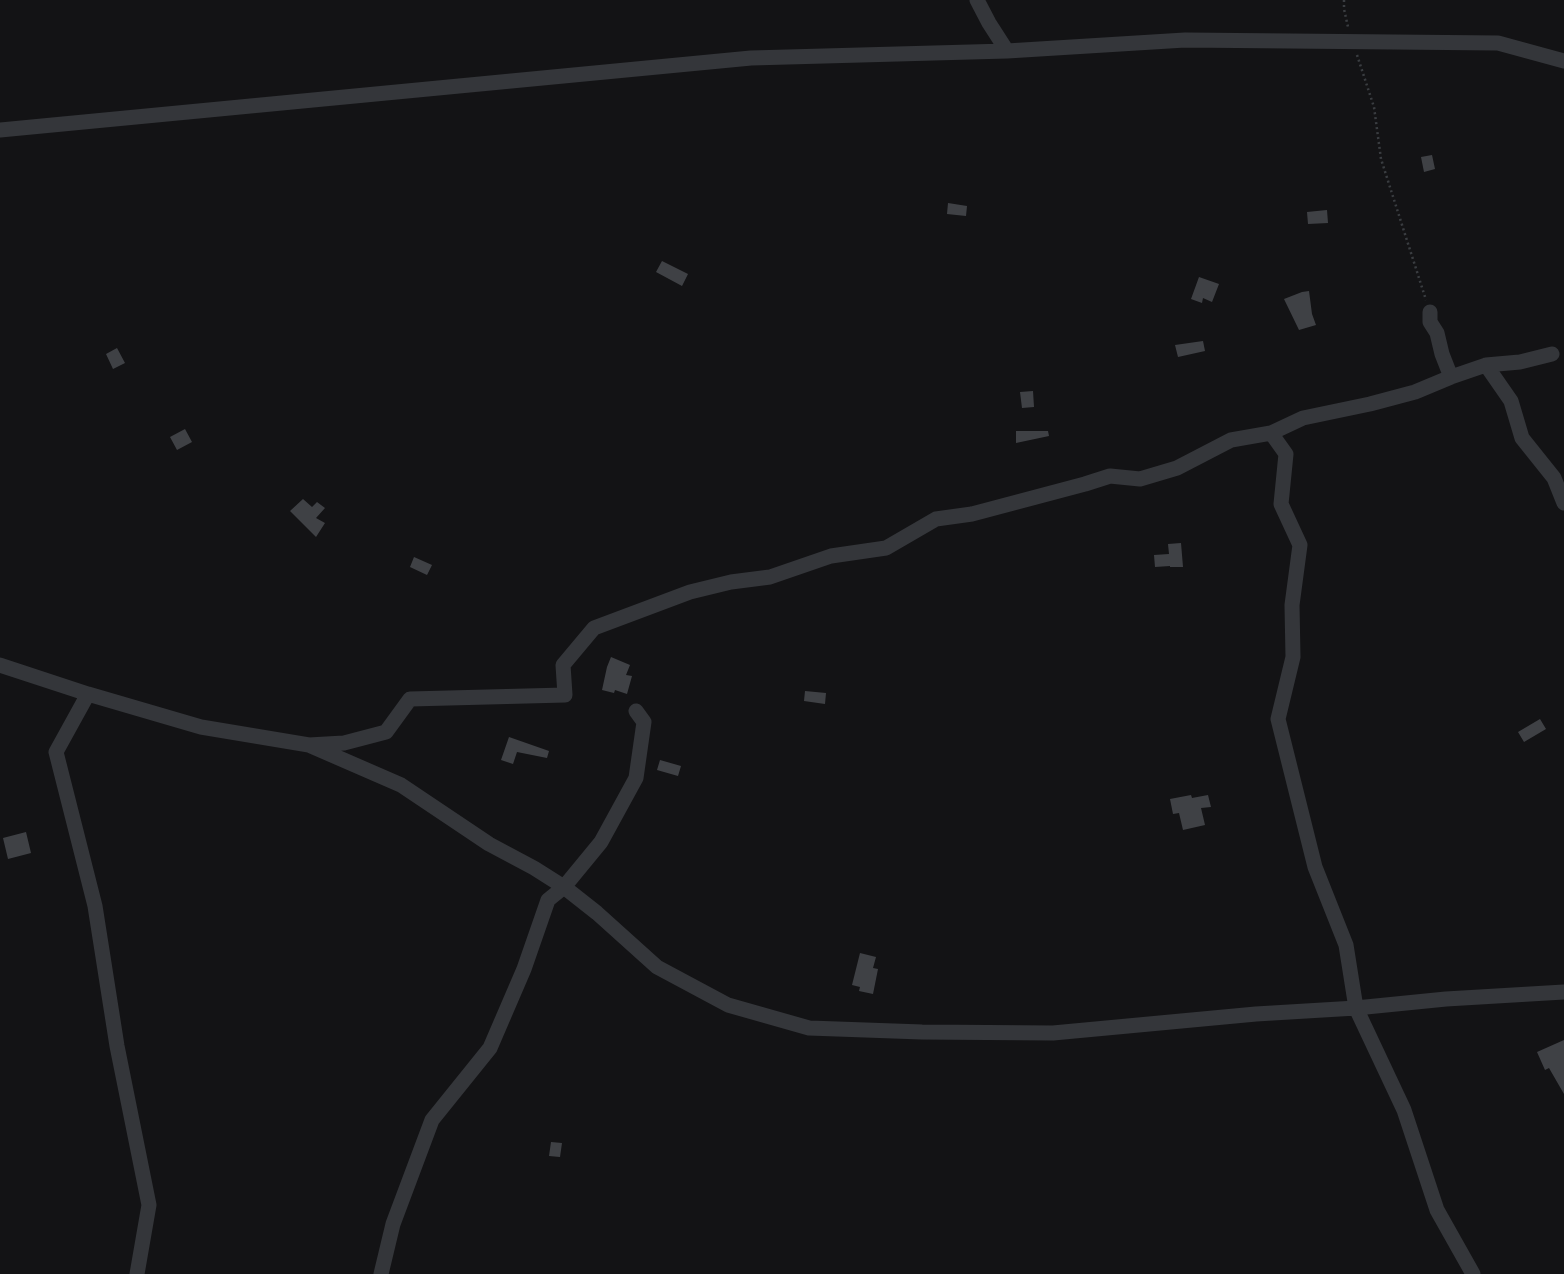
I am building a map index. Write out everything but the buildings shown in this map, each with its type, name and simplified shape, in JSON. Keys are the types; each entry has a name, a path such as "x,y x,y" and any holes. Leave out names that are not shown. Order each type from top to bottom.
{"street":[{"path":"977,0 988,23 1007,51"},
{"path":"0,130 751,58 1007,51 1185,40 1498,43 1564,61"},
{"path":"1430,312 1430,322 1437,332 1442,354 1451,377"},
{"path":"0,665 88,694 201,726 309,745 344,743 386,732 410,699 565,695 563,665 594,628 683,594 730,582 770,577 831,556 886,548 936,519 972,514 1110,476 1140,479 1177,468 1231,440 1271,433 1302,418 1370,404 1415,392 1451,377 1486,365 1520,362 1552,354"},
{"path":"1486,365 1511,401 1522,438 1554,478 1564,503"},
{"path":"1271,433 1286,454 1281,504 1300,545 1292,605 1293,656 1278,719 1315,867 1346,945 1356,1008 1404,1110 1438,1210 1473,1274"},
{"path":"88,694 56,752 95,906 116,1046 149,1205 137,1274"},
{"path":"381,1274 393,1224 432,1120 490,1048 524,969 548,900 564,887 601,842 636,778 644,722 636,711"},
{"path":"309,745 401,786 489,844 534,868 564,887 597,913 657,967 728,1005 809,1028 922,1032 1053,1033 1248,1014 1356,1008 1446,999 1564,992"}],"path":[{"path":"1344,0 1344,9 1352,42 1374,107 1381,159 1430,312"}]}
